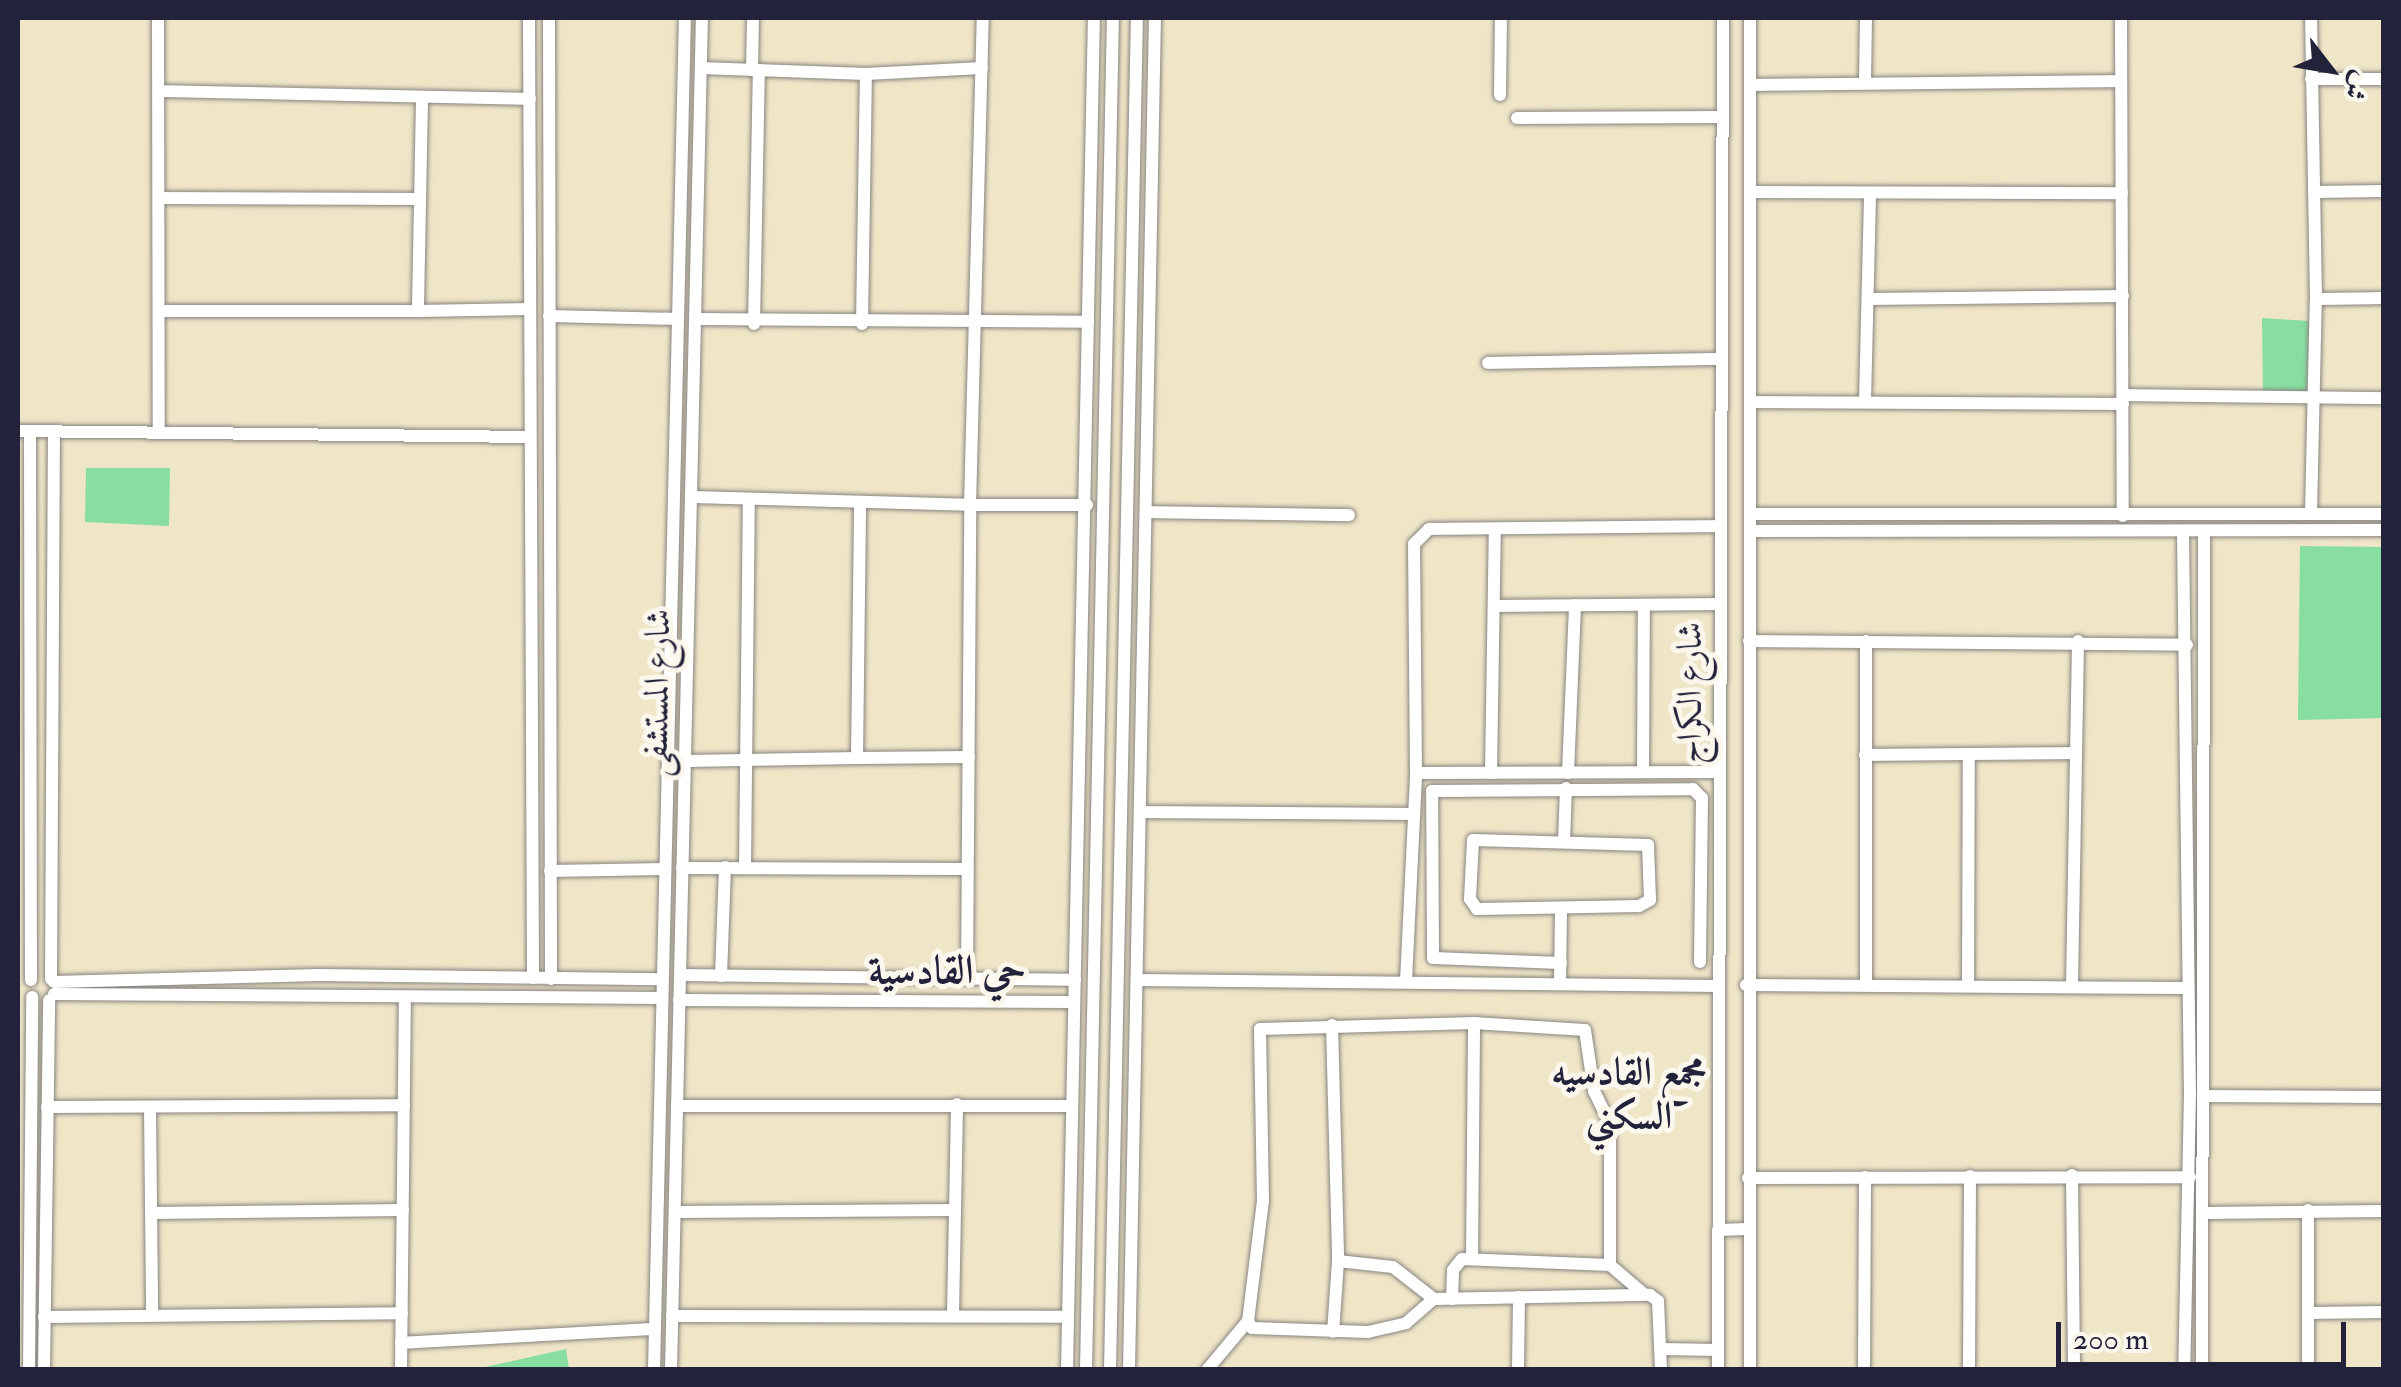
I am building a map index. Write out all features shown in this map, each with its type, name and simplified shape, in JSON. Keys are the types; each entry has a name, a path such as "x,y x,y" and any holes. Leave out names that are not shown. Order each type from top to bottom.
{"street":[{"path":"158,18 159,430"},
{"path":"529,18 532,978"},
{"path":"549,18 551,979"},
{"name":"شارع المستشفى","path":"654,1370 685,18"},
{"name":"شارع المستشفى","path":"671,1370 702,18"},
{"path":"753,18 754,324"},
{"path":"967,978 970,322 983,18"},
{"path":"1067,1370 1094,18"},
{"path":"1086,1370 1113,18"},
{"path":"1110,1370 1137,18"},
{"path":"1129,1370 1155,18"},
{"path":"1500,18 1500,95"},
{"name":"شارع الكراج","path":"1718,1370 1723,18"},
{"path":"1750,18 1751,531 1746,984 1750,1370"},
{"path":"1866,18 1866,80"},
{"path":"2121,18 2122,516"},
{"path":"2311,513 2316,299 2312,18"},
{"path":"1093,38 1112,39"},
{"path":"1136,40 1155,41"},
{"path":"701,68 866,74 982,68"},
{"path":"862,324 866,74"},
{"path":"2311,79 2384,79"},
{"path":"1751,85 1866,80 2121,82"},
{"path":"159,91 530,100"},
{"path":"418,311 422,99"},
{"path":"1517,118 1722,117"},
{"path":"1751,192 2122,193"},
{"path":"2314,192 2384,192"},
{"path":"1865,402 1870,194"},
{"path":"159,198 420,198"},
{"path":"680,202 698,202"},
{"path":"530,244 549,242"},
{"path":"1089,252 1108,252"},
{"path":"1132,252 1152,252"},
{"path":"1868,299 2122,296"},
{"path":"2316,299 2384,298"},
{"path":"160,311 530,309"},
{"path":"549,316 677,319"},
{"path":"695,320 754,324 1088,322"},
{"path":"1722,330 1750,330"},
{"path":"1488,363 1722,359"},
{"path":"1750,402 2384,398"},
{"path":"44,1370 46,1107 52,988 54,430"},
{"path":"29,1370 29,1248 22,1102 32,997 24,909 34,688 24,551 24,431 528,437"},
{"path":"1104,447 1128,447"},
{"path":"691,498 1087,506"},
{"path":"745,867 749,499"},
{"path":"857,758 860,502"},
{"path":"1147,512 1349,515"},
{"path":"1751,514 2183,533 2384,530"},
{"path":"2360,514 2360,529"},
{"path":"1751,531 2002,524 2122,516 2384,514"},
{"path":"1406,981 1416,773 1414,544 1429,528 1720,526"},
{"path":"1491,773 1495,530"},
{"path":"2183,533 2187,596 2186,988 2190,1177 2185,1366 2202,1366 2204,533"},
{"path":"2187,596 2202,597"},
{"path":"1496,606 1720,604"},
{"path":"1642,772 1644,605"},
{"path":"1568,773 1574,606"},
{"path":"1749,641 2078,641 2187,645"},
{"path":"2072,986 2078,641"},
{"path":"1866,642 1866,985"},
{"path":"531,674 550,674"},
{"path":"668,680 687,680"},
{"path":"34,688 52,688"},
{"path":"1865,754 2076,753"},
{"path":"1968,986 1970,754"},
{"path":"686,762 970,757"},
{"path":"1416,773 1720,772"},
{"path":"1079,782 1097,782"},
{"path":"1560,963 1432,958 1428,798 1445,787 1699,792 1700,962"},
{"path":"1564,842 1566,788"},
{"path":"1141,812 1414,814"},
{"path":"1472,840 1564,842 1648,845 1651,890 1639,906 1472,906 1472,840"},
{"path":"721,976 725,867"},
{"path":"682,868 967,870"},
{"path":"550,871 664,869"},
{"path":"1120,878 1140,877"},
{"path":"2187,905 2194,911 2202,905"},
{"path":"1560,982 1561,908"},
{"path":"2187,930 2194,923 2202,931"},
{"path":"318,975 319,996"},
{"path":"32,997 52,988 318,975 662,979"},
{"path":"681,975 1074,980"},
{"path":"438,997 439,977"},
{"path":"838,977 839,1001"},
{"path":"31,980 52,988 319,996 661,998"},
{"path":"1138,980 1718,986"},
{"path":"1746,984 2186,988"},
{"path":"402,1370 405,997"},
{"path":"680,1000 1074,1002"},
{"path":"1472,1259 1474,1023"},
{"path":"1207,1370 1248,1321 1263,1202 1257,1034 1332,1025 1474,1023 1586,1030 1594,1091 1610,1124 1610,1264"},
{"path":"1332,1025 1338,1260 1333,1332"},
{"path":"1092,1060 1116,1060"},
{"path":"2204,1096 2384,1097"},
{"path":"953,1315 957,1104"},
{"path":"46,1107 404,1105"},
{"path":"677,1106 1072,1106"},
{"path":"150,1109 152,1315"},
{"path":"2072,1175 2074,1370"},
{"path":"1969,1370 1970,1176"},
{"path":"1864,1370 1865,1177"},
{"path":"1748,1178 2190,1177"},
{"path":"151,1213 403,1210"},
{"path":"674,1212 953,1210"},
{"path":"2308,1210 2308,1370"},
{"path":"2203,1213 2384,1210"},
{"path":"1718,1230 1748,1229"},
{"path":"29,1248 45,1248"},
{"path":"1452,1299 1456,1263 1472,1259 1610,1264 1644,1294 1658,1301 1661,1370"},
{"path":"1338,1260 1392,1267 1434,1300"},
{"path":"656,1263 673,1263"},
{"path":"1069,1270 1088,1270"},
{"path":"1112,1273 1132,1273"},
{"path":"1248,1321 1252,1328 1386,1330 1434,1300 1644,1294"},
{"path":"1518,1370 1520,1296"},
{"path":"2308,1312 2384,1312"},
{"path":"44,1318 402,1313"},
{"path":"672,1316 1068,1317"},
{"path":"401,1344 655,1329"},
{"path":"1662,1350 1718,1350"}],"green space":[{"path":"2262,318 2309,321 2307,391 2263,391"},
{"path":"86,468 170,468 169,526 85,522"},
{"path":"2300,546 2383,547 2383,718 2298,720"},
{"path":"566,1349 569,1369 476,1369"}],"district":[{"name":"حي القادسية","path":"947,971"},
{"name":"مجمع القادسيه السكني","path":"1629,1095"}]}
